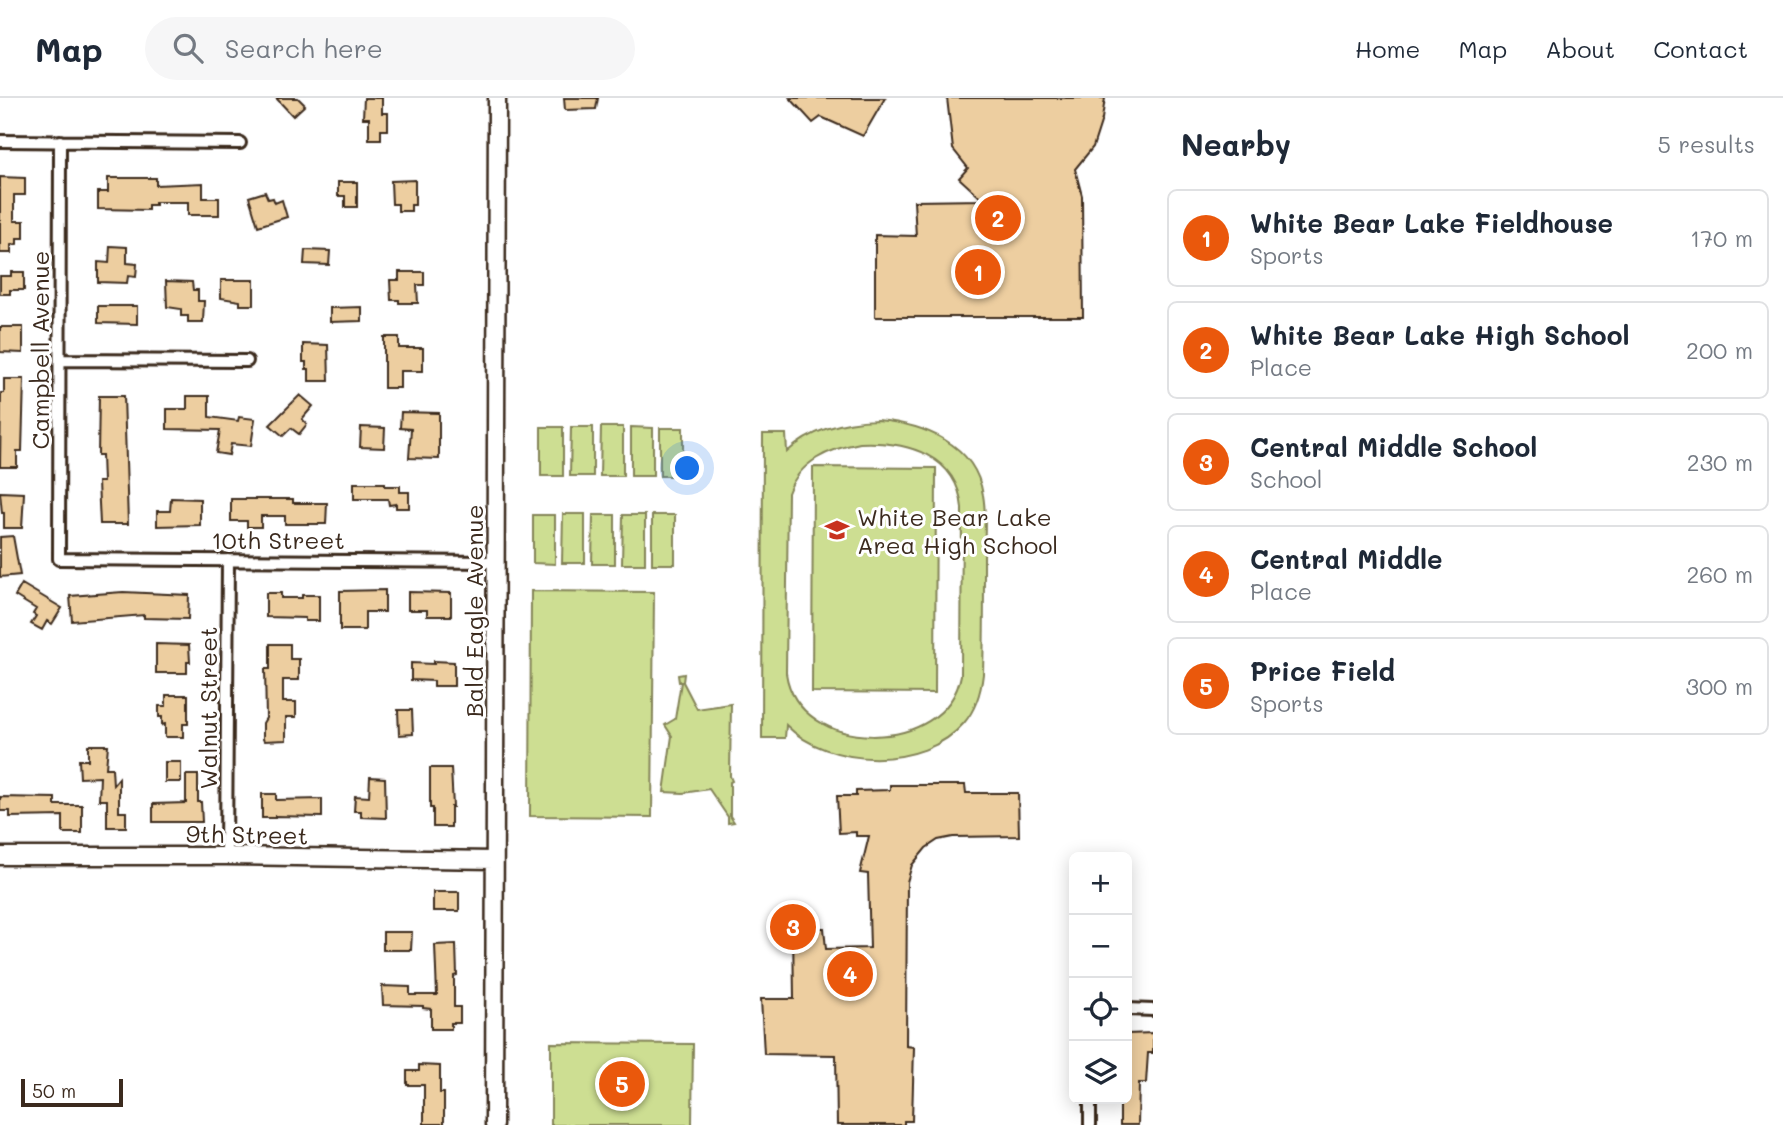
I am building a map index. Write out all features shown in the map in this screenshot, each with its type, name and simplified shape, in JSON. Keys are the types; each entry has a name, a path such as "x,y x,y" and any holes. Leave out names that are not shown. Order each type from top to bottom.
{"street":[{"name":"Bald Eagle Avenue","path":"494,1125 497,98"},
{"path":"0,141 240,143"},
{"name":"Campbell Avenue","path":"59,559 60,141"},
{"path":"60,360 247,361"},
{"name":"10th Street","path":"59,559 497,562"},
{"name":"Walnut Street","path":"226,856 229,560"},
{"name":"9th Street","path":"0,856 493,860"},
{"path":"1132,1009 1153,1010"},
{"path":"1090,1104 1090,1125"}],"green space":[{"path":"877,420 912,426 929,432 958,449 970,462 978,477 985,511 983,674 975,706 964,723 946,739 925,750 901,756 875,758 826,750 804,739 786,725 785,738 762,738 763,434 786,434 787,452 818,432 841,424","holes":["860,443 912,449 927,455 951,475 958,490 962,508 961,675 950,702 929,721 902,732 872,736 843,732 816,720 796,700 786,673 788,493 800,473 817,458"]},
{"path":"541,427 563,427 563,476 541,476"},
{"path":"571,427 593,427 593,476 570,476"},
{"path":"601,427 623,427 623,476 600,476"},
{"path":"631,427 653,428 653,476 631,476"},
{"path":"660,428 683,428 683,476 660,476"},
{"path":"813,467 936,468 935,693 812,692"},
{"path":"563,514 585,514 585,563 562,563"},
{"path":"533,515 555,515 555,564 533,563"},
{"path":"593,515 615,515 615,564 592,564"},
{"path":"623,515 645,515 645,564 622,564"},
{"path":"652,515 675,515 675,564 652,564"},
{"path":"531,591 654,592 652,817 530,816"},
{"path":"684,674 683,682 697,709 731,704 730,816 734,822 728,823 728,817 709,789 683,793 664,792 672,736 665,725 675,719 681,682 678,675"},
{"path":"551,1043 693,1044 692,1125 551,1125"}],"building":[{"path":"276,98 298,98 305,105 293,116"},
{"path":"364,98 382,98 382,113 388,113 388,130 381,130 381,139 369,139 369,118 363,118"},
{"path":"564,98 598,98 596,109 565,110"},
{"path":"790,98 885,98 863,136 821,117 813,123"},
{"path":"947,98 1105,98 1093,147 1075,169 1082,196 1083,317 875,317 875,235 916,236 914,201 983,200 959,178 968,168 953,149"},
{"path":"0,177 25,178 25,195 14,195 14,221 24,221 24,238 17,238 17,244 11,245 11,253 0,253"},
{"path":"108,178 156,178 156,185 203,183 203,198 219,198 219,215 188,215 188,202 155,202 155,205 148,205 148,210 98,209 98,192 108,192"},
{"path":"415,180 415,205 411,205 411,211 398,211 398,204 392,204 391,181"},
{"path":"338,182 357,182 357,207 345,207 345,196 338,196"},
{"path":"265,192 268,199 273,198 275,203 282,200 287,217 258,226 249,197"},
{"path":"110,246 127,247 127,263 137,264 136,277 128,276 127,283 98,282 98,262 109,263"},
{"path":"305,250 330,251 329,265 304,264"},
{"path":"11,272 24,272 24,290 10,290 10,294 0,294 0,276 11,276"},
{"path":"399,272 424,272 424,285 417,285 418,303 391,300 390,280 399,280"},
{"path":"221,280 254,280 254,305 240,305 240,301 221,298"},
{"path":"166,281 192,282 193,290 198,290 198,301 204,301 203,322 188,322 188,316 181,316 181,309 167,307"},
{"path":"98,306 137,306 137,324 98,323"},
{"path":"362,307 362,321 330,322 330,308"},
{"path":"0,327 23,327 23,353 0,352"},
{"path":"384,337 399,337 399,348 423,348 423,371 400,371 400,388 384,388"},
{"path":"303,344 328,345 329,381 309,381 309,369 306,369 306,362 303,362"},
{"path":"4,379 24,379 22,451 17,451 17,467 0,467 1,393 4,393"},
{"path":"300,395 313,406 302,419 307,424 299,434 291,428 283,436 270,425"},
{"path":"99,396 124,396 128,524 100,524 98,482 103,482 102,455 98,455"},
{"path":"187,396 209,396 209,417 238,421 239,417 255,419 251,446 231,444 229,455 216,453 220,430 167,429 167,409 187,409"},
{"path":"401,412 439,413 439,459 409,458 411,429 400,428"},
{"path":"361,427 385,428 384,448 360,447"},
{"path":"354,483 400,486 400,492 409,492 409,508 389,505 388,499 354,499"},
{"path":"0,492 24,493 22,528 4,528"},
{"path":"171,498 200,499 200,525 157,526 157,511 170,511"},
{"path":"231,499 293,499 293,503 327,503 326,524 285,524 285,516 261,516 261,527 247,527 247,521 231,521"},
{"path":"13,536 20,575 0,577 0,537"},
{"path":"22,584 62,608 52,624 47,621 42,630 31,624 36,616 33,614 36,609 15,596"},
{"path":"385,590 385,612 365,612 365,630 340,630 340,591"},
{"path":"123,592 189,595 188,619 144,618 144,615 72,621 70,596"},
{"path":"408,592 451,593 451,616 427,616 427,610 408,610"},
{"path":"266,593 281,593 281,598 319,595 319,621 266,617"},
{"path":"156,644 189,645 190,662 187,662 187,673 156,673"},
{"path":"270,644 290,644 290,659 299,659 299,680 283,680 283,702 296,702 296,717 286,717 286,740 263,739 263,723 266,718 265,669 270,669"},
{"path":"434,661 454,662 454,686 434,686 434,681 411,680 411,663 434,664"},
{"path":"166,695 188,695 188,724 183,724 183,737 165,737 165,724 162,725 162,717 159,717 159,706 166,706"},
{"path":"398,710 412,710 413,734 399,735"},
{"path":"88,745 108,745 106,768 112,768 113,785 119,778 119,812 126,812 126,827 107,827 107,800 99,800 100,777 80,778 79,760 88,760"},
{"path":"165,762 181,762 181,782 165,782"},
{"path":"430,768 451,768 451,827 433,827"},
{"path":"186,775 198,775 198,802 201,802 202,822 153,822 153,804 186,803"},
{"path":"370,777 385,778 386,818 361,817 361,811 354,811 355,796 369,797"},
{"path":"890,785 965,785 966,793 1018,793 1019,836 953,837 938,840 926,848 912,865 907,882 906,1046 914,1047 912,1121 904,1121 904,1125 837,1125 836,1055 764,1054 761,999 794,999 793,928 824,928 826,949 870,948 868,874 860,873 869,836 856,836 856,832 839,833 837,796 856,796 856,791 890,790"},
{"path":"262,794 276,794 276,800 322,799 322,817 262,818"},
{"path":"0,797 55,798 55,805 82,805 82,833 63,833 63,816 10,817 10,811 0,811"},
{"path":"433,892 459,892 459,911 433,911"},
{"path":"383,932 412,932 411,950 383,950"},
{"path":"456,944 454,1007 460,1007 460,1023 451,1023 451,1029 431,1029 431,1009 423,1006 383,1005 382,986 410,987 410,995 437,995 435,945"},
{"path":"1153,1033 1153,1053 1148,1053 1146,1083 1139,1083 1138,1125 1120,1125 1120,1104 1132,1104 1132,1034"},
{"path":"419,1065 440,1066 440,1093 444,1093 444,1124 424,1124 424,1085 407,1085 407,1071 419,1071"}],"place":[{"name":"White Bear Lake High School","path":"998,218"},
{"name":"White Bear Lake Fieldhouse","path":"978,272"},
{"name":"White Bear Lake Area High School","path":"837,530"},
{"name":"Central Middle School","path":"793,927"},
{"name":"Central Middle","path":"850,974"},
{"name":"Price Field","path":"622,1084"}]}
